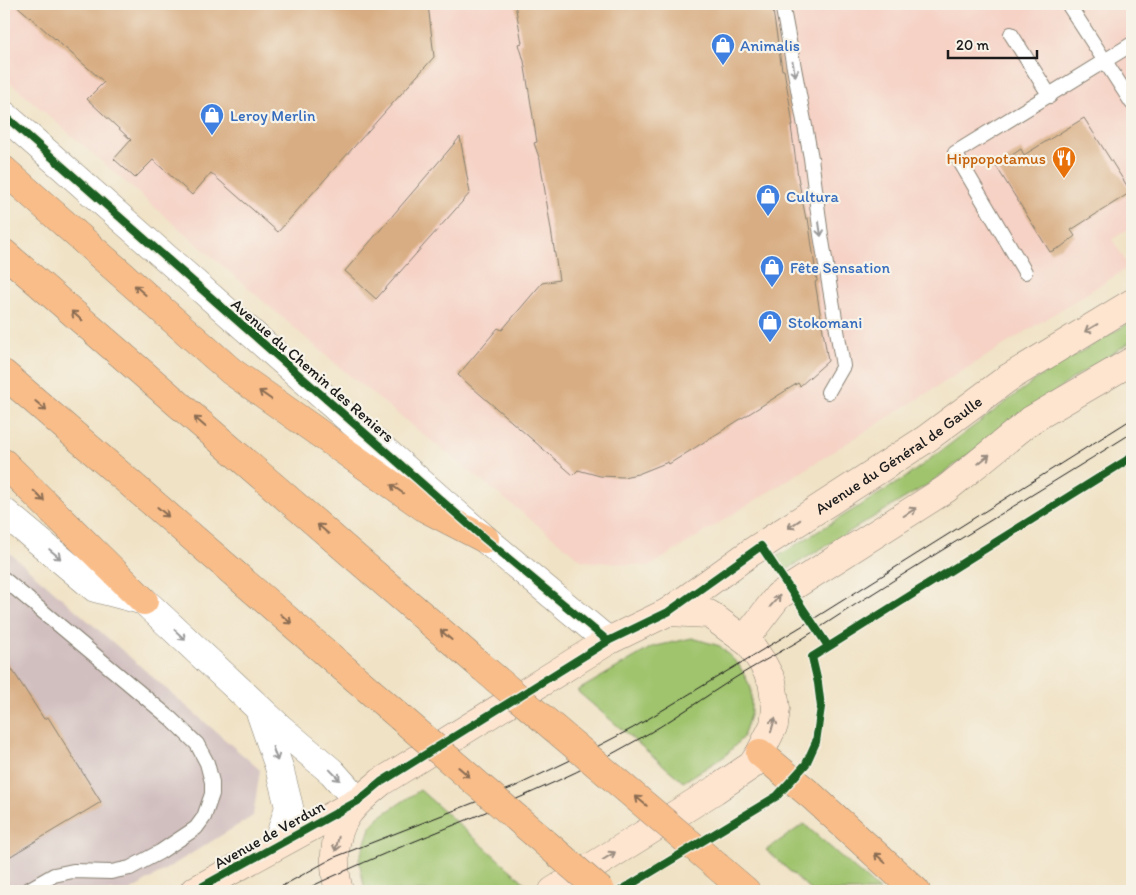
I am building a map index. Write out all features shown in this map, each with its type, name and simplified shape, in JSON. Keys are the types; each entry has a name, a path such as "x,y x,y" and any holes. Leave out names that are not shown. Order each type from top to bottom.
{"highway":[{"path":"4,170 231,371 425,508 485,539"},
{"path":"4,253 482,667 746,891"},
{"path":"4,374 601,891"},
{"path":"4,463 144,601"},
{"path":"760,753 916,891"}],"main road":[{"name":"Avenue du Général de Gaulle","path":"358,801 381,782 608,641 668,612 750,553 926,440 1008,378 1132,303"},
{"path":"745,639 778,596 946,489 1031,420 1132,361"},
{"path":"553,891 752,765 774,725 776,708 772,681 762,662 745,639 708,614 668,612"},
{"path":"339,891 335,866 336,843 346,816 358,801"},
{"name":"Avenue de Verdun","path":"194,891 358,801"}],"street":[{"name":"Avenue du Chemin des Reniers","path":"4,115 485,539 608,641"},
{"path":"4,512 95,588 144,601 259,708 332,772 358,801"},
{"path":"259,708 279,767 288,807 277,846"}],"lane":[{"path":"782,4 811,158 821,235 843,366 828,392"},
{"path":"1068,4 1132,103"},
{"path":"1011,34 1050,96"},
{"path":"1025,272 955,153 1132,44"},
{"path":"4,579 170,718 197,744 207,763 212,782 212,794 204,817 196,828 160,852 130,868 111,872 73,871 54,875 26,891"}],"shaded area":[{"path":"4,4 1132,4 1132,227 1112,239 1129,267 650,566 583,561 350,376 4,77"},
{"path":"4,548 260,770 253,816 130,891 4,891"}],"green space":[{"path":"1132,321 1132,341 1075,377 930,483 781,573 773,559 905,478 1038,378"},
{"path":"692,638 720,646 739,665 751,688 751,712 743,737 725,756 683,782 577,691 652,647"},
{"path":"420,790 525,883 512,891 365,891 359,860 370,828 379,817"},
{"path":"804,824 880,891 812,891 766,850"}],"building":[{"name":"Leroy Merlin","path":"15,4 428,4 434,57 278,232 211,173 192,195 153,160 135,178 114,159 131,140 87,99 104,82"},
{"path":"515,4 772,4 782,70 784,70 790,105 798,177 806,219 808,218 817,281 815,282 828,361 800,386 798,383 669,464 668,462 638,474 623,477 600,476 578,470 573,475 458,375 498,328 502,330 542,283 559,280 540,160 534,143 537,142 524,61 519,44 522,43"},
{"name":"Hippopotamus","path":"1084,118 1131,192 1071,230 1075,236 1061,247 1050,252 996,166 1021,149 1024,155"},
{"path":"460,137 470,193 376,299 345,271"},
{"path":"4,657 44,719 48,717 101,802 4,860"}],"tram line":[{"path":"273,891 335,857 514,787 633,728 802,626 1132,419"},
{"path":"302,891 386,853 555,782 637,740 1132,433"}],"cycle path":[{"path":"4,115 485,539 608,641"},
{"path":"620,891 777,796 806,764 816,742 821,707 812,657 1132,457"},
{"path":"194,891 358,801 381,782 608,641 668,612 761,546 828,646"}],"place":[{"name":"Animalis","path":"723,66"},
{"name":"Leroy Merlin","path":"212,136"},
{"name":"Hippopotamus","path":"1064,179"},
{"name":"Cultura","path":"768,217"},
{"name":"Fête Sensation","path":"772,288"},
{"name":"Stokomani","path":"770,343"}]}
